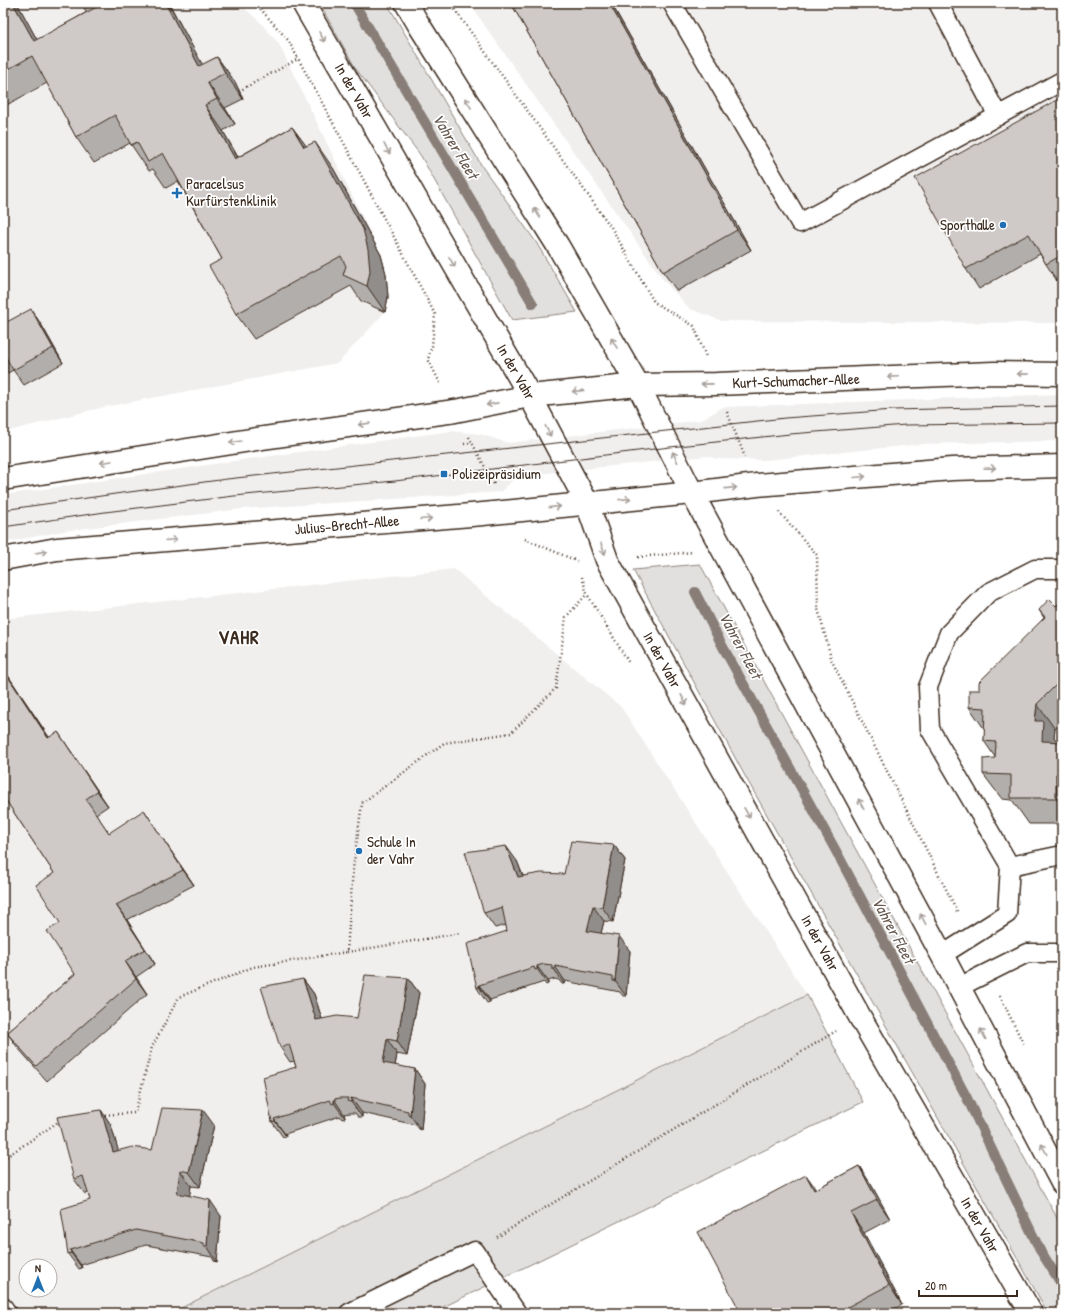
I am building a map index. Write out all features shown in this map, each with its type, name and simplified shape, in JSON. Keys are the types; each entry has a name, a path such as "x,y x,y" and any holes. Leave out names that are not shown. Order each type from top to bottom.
{"main road":[{"name":"In der Vahr","path":"303,3 530,396 587,504 607,560 856,1010 1031,1313"},
{"path":"406,3 558,246 638,385 692,492 942,955 1062,1183"},
{"name":"Kurt-Schumacher-Allee","path":"530,396 638,385 716,384 994,373 1062,374"},
{"path":"3,479 263,438 455,411 530,396"},
{"path":"692,492 757,485 952,469 1062,466"},
{"name":"Julius-Brecht-Allee","path":"3,560 57,549 510,512 692,492"}],"lane":[{"path":"672,3 800,223 1062,82"},
{"path":"938,3 998,116"},
{"path":"942,955 1006,914 1010,866 930,729 928,687 949,633 988,593 1036,569 1062,569"},
{"path":"1010,866 1062,855"},
{"path":"959,987 1027,953 1062,953"},
{"path":"349,1313 475,1251 516,1313"},
{"path":"3,1306 7,1313"}],"path":[{"path":"255,3 288,40 435,314 432,346 428,359 492,482 510,512 518,536 577,561 607,560 723,549"},
{"path":"450,3 611,227 654,302 694,326 757,485 817,555 818,609 832,661 971,937"},
{"path":"239,91 298,59"},
{"path":"464,444 472,443"},
{"path":"347,952 353,869 362,803 444,743 511,733 556,688 566,617 587,594"},
{"path":"97,1115 135,1113 152,1047 180,997 253,967 461,933"},
{"path":"988,972 1025,1048"},
{"path":"475,1251 838,1030"},
{"path":"3,1159 66,1117"}],"shaded area":[{"name":"Paracelsus Kurfürstenklinik","path":"3,3 239,3 260,22 279,44 381,255 386,274 388,297 385,312 338,363 104,407 5,432 3,429"},
{"path":"319,3 387,3 483,168 536,242 577,312 512,320 421,156 356,69"},
{"path":"469,3 1062,3 1062,323 722,321 690,309 664,281"},
{"path":"1062,394 1062,441 923,444 765,460 716,459 708,456 517,476 501,492 242,509 63,531 3,543 3,495 241,460 451,431 480,434 508,443 701,420 723,407"},
{"path":"700,564 1062,1227 1062,1313 1048,1313 745,776 633,570"},
{"name":"Schule In der Vahr","path":"454,569 621,707 807,995 171,1313 3,1313 3,619"},
{"path":"807,995 863,1102 431,1313 171,1313"}],"building":[{"path":"3,3 13,3 34,41 104,3 165,3 199,66 217,57 225,73 207,82 217,99 205,105 235,159 292,127 304,147 315,142 363,229 368,249 370,271 367,286 343,275 346,266 341,256 236,314 209,266 222,259 163,153 148,162 137,142 131,145 115,115 76,137 32,56 3,72"},
{"path":"511,3 609,3 737,230 663,272"},
{"name":"Sporthalle","path":"1062,97 1062,255 1046,264 1029,234 966,269 915,178"},
{"path":"31,309 53,348 13,370 4,354 3,355 3,324"},
{"path":"1049,599 1056,606 1062,601 1062,679 1037,704 1035,721 1043,721 1042,741 1062,742 1061,774 1056,774 1056,798 1011,798 1011,775 983,774 983,759 995,758 996,742 984,741 985,708 969,707 969,690 979,690 979,682 1045,617 1039,610"},
{"path":"3,669 48,738 58,732 97,791 86,799 109,833 144,810 183,870 116,905 145,949 125,961 136,979 36,1066 7,1033 75,974 47,931 60,923 36,885 54,873 3,796"},
{"path":"571,841 614,845 602,907 593,906 587,931 619,936 615,981 613,981 613,977 555,966 554,969 552,969 552,965 544,964 537,966 537,969 535,970 534,967 479,985 477,988 467,944 507,931 502,907 484,913 465,852 506,846 518,877 541,873 564,874"},
{"path":"365,975 408,978 397,1041 387,1039 383,1063 415,1069 410,1115 408,1114 408,1111 351,1098 351,1102 347,1101 348,1098 340,1098 334,1099 334,1103 332,1104 330,1100 274,1119 275,1121 272,1122 263,1077 296,1067 289,1044 280,1047 261,987 303,979 316,1020 337,1016 357,1018"},
{"path":"162,1108 203,1110 189,1172 180,1170 177,1193 210,1200 207,1246 204,1246 204,1243 136,1230 70,1250 71,1253 68,1254 61,1209 90,1200 83,1176 74,1179 57,1117 101,1110 113,1152 132,1147 152,1150"},
{"path":"859,1166 877,1200 851,1213 889,1285 836,1313 741,1313 698,1232 806,1175 814,1190"}],"waterway":[{"name":"Vahrer Fleet","path":"354,3 533,304"},
{"name":"Vahrer Fleet","path":"695,592 723,647 836,851 966,1096 1040,1250 1062,1285"}],"tram line":[{"path":"3,510 227,479 785,418 893,410 1062,406"},
{"path":"3,527 105,512 234,496 395,481 670,447 790,434 906,425 1062,423"}],"place":[{"name":"Paracelsus Kurfürstenklinik","path":"177,193"},
{"name":"Sporthalle","path":"1003,225"},
{"name":"Polizeipräsidium","path":"444,474"},
{"name":"Schule In der Vahr","path":"359,851"}],"district":[{"name":"VAHR","path":"239,637"}]}
